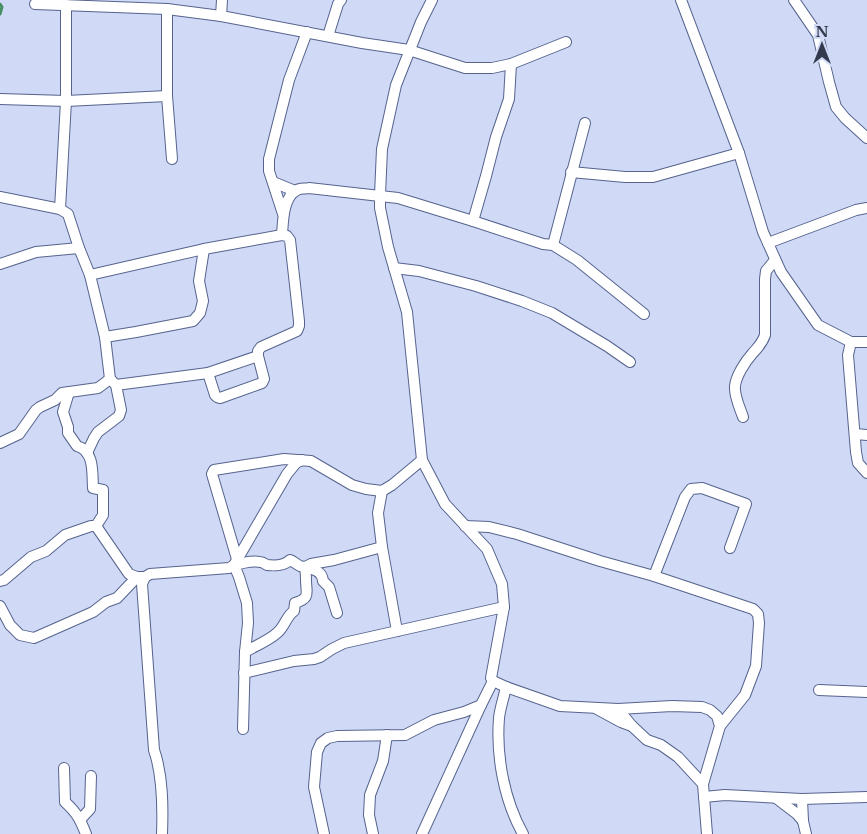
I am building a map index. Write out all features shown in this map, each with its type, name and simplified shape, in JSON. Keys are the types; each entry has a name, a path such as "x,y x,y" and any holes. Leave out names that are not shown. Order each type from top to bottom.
{"street":[{"path":"221,16 222,0"},
{"path":"328,36 341,0"},
{"path":"432,0 409,50 396,86 382,149 380,208 388,247 407,312 422,460 445,504 486,549 502,584 504,607 491,678 493,681 506,687 560,706 618,709 672,706 702,707 710,710 717,716 720,726"},
{"path":"681,0 738,153 762,232 780,272 818,325 851,342 867,342"},
{"path":"794,0 818,34 836,106 867,138"},
{"path":"35,4 167,9 221,16 409,50 466,68 492,68 510,64 566,42"},
{"path":"60,209 66,101 66,5"},
{"path":"167,9 167,96 172,159"},
{"path":"284,217 269,171 269,159 289,80 307,32"},
{"path":"473,221 496,137 509,99 510,64"},
{"path":"0,99 66,101 167,96"},
{"path":"553,245 585,123"},
{"path":"571,172 653,178 738,153"},
{"path":"273,182 295,191"},
{"path":"282,235 285,205 290,196 299,189 309,188 398,198 543,244 553,245 577,260 644,314"},
{"path":"0,197 60,209 68,214 90,275 105,337 113,382 121,410 119,416 98,432 87,453"},
{"path":"768,244 856,210 867,208"},
{"path":"90,275 204,250 282,235 288,236 299,326 297,331 261,347 258,351 264,379 262,383 220,398 215,395 208,373"},
{"path":"0,264 36,252 79,248"},
{"path":"105,337 193,321 200,313 202,301 199,281 204,250"},
{"path":"743,418 735,386 738,376 750,356 763,342 766,324 766,271 775,260"},
{"path":"394,268 419,271 476,286 552,313 630,362"},
{"path":"851,342 848,355 854,434 858,463 867,473"},
{"path":"0,443 19,434 40,407 55,400 62,392 98,388 113,382 208,373 258,356"},
{"path":"69,392 63,412 68,433 77,446 83,448 87,453 92,464 93,488 103,490 103,515 96,526"},
{"path":"854,434 867,435"},
{"path":"243,729 244,673 248,623 247,603 212,472 214,470 284,459 311,460 352,485 382,491 422,460"},
{"path":"0,606 10,625 20,635 34,638 93,612 106,602 117,598 141,577 150,574 229,568 236,562 287,474 296,463 303,460"},
{"path":"654,576 685,497 691,489 702,488 746,504 730,548"},
{"path":"382,491 378,513 397,631"},
{"path":"96,526 129,574 141,577"},
{"path":"0,581 4,580 31,557 46,551 65,535 96,526"},
{"path":"466,526 489,526 517,534 654,576 752,609 758,614 760,623 756,666 745,695 720,726 704,784 707,834"},
{"path":"305,567 382,547"},
{"path":"236,562 259,561 269,565 282,565 292,560 298,565 321,574 323,581 329,587 337,613"},
{"path":"245,652 278,633 285,625 289,614 294,611 295,603 302,601 306,596 307,575 305,567"},
{"path":"141,577 154,750 158,762 162,810 162,834"},
{"path":"244,673 294,661 314,659 344,643 504,607"},
{"path":"422,834 493,681"},
{"path":"506,687 499,716 498,741 507,794 516,821 523,834"},
{"path":"819,690 867,692"},
{"path":"324,834 314,787 317,752 321,743 328,738 337,736 405,735 434,720 481,705"},
{"path":"595,708 632,726"},
{"path":"618,709 647,740 660,745 678,757 704,784"},
{"path":"373,834 369,815 370,795 383,761 388,735"},
{"path":"64,768 65,802 75,811 86,834"},
{"path":"80,820 90,809 91,776"},
{"path":"704,797 725,795 776,798 867,797"},
{"path":"776,798 797,814 802,821"},
{"path":"802,798 802,821 806,834"}],"waterway":[{"path":"0,4 2,7 0,14"}]}
